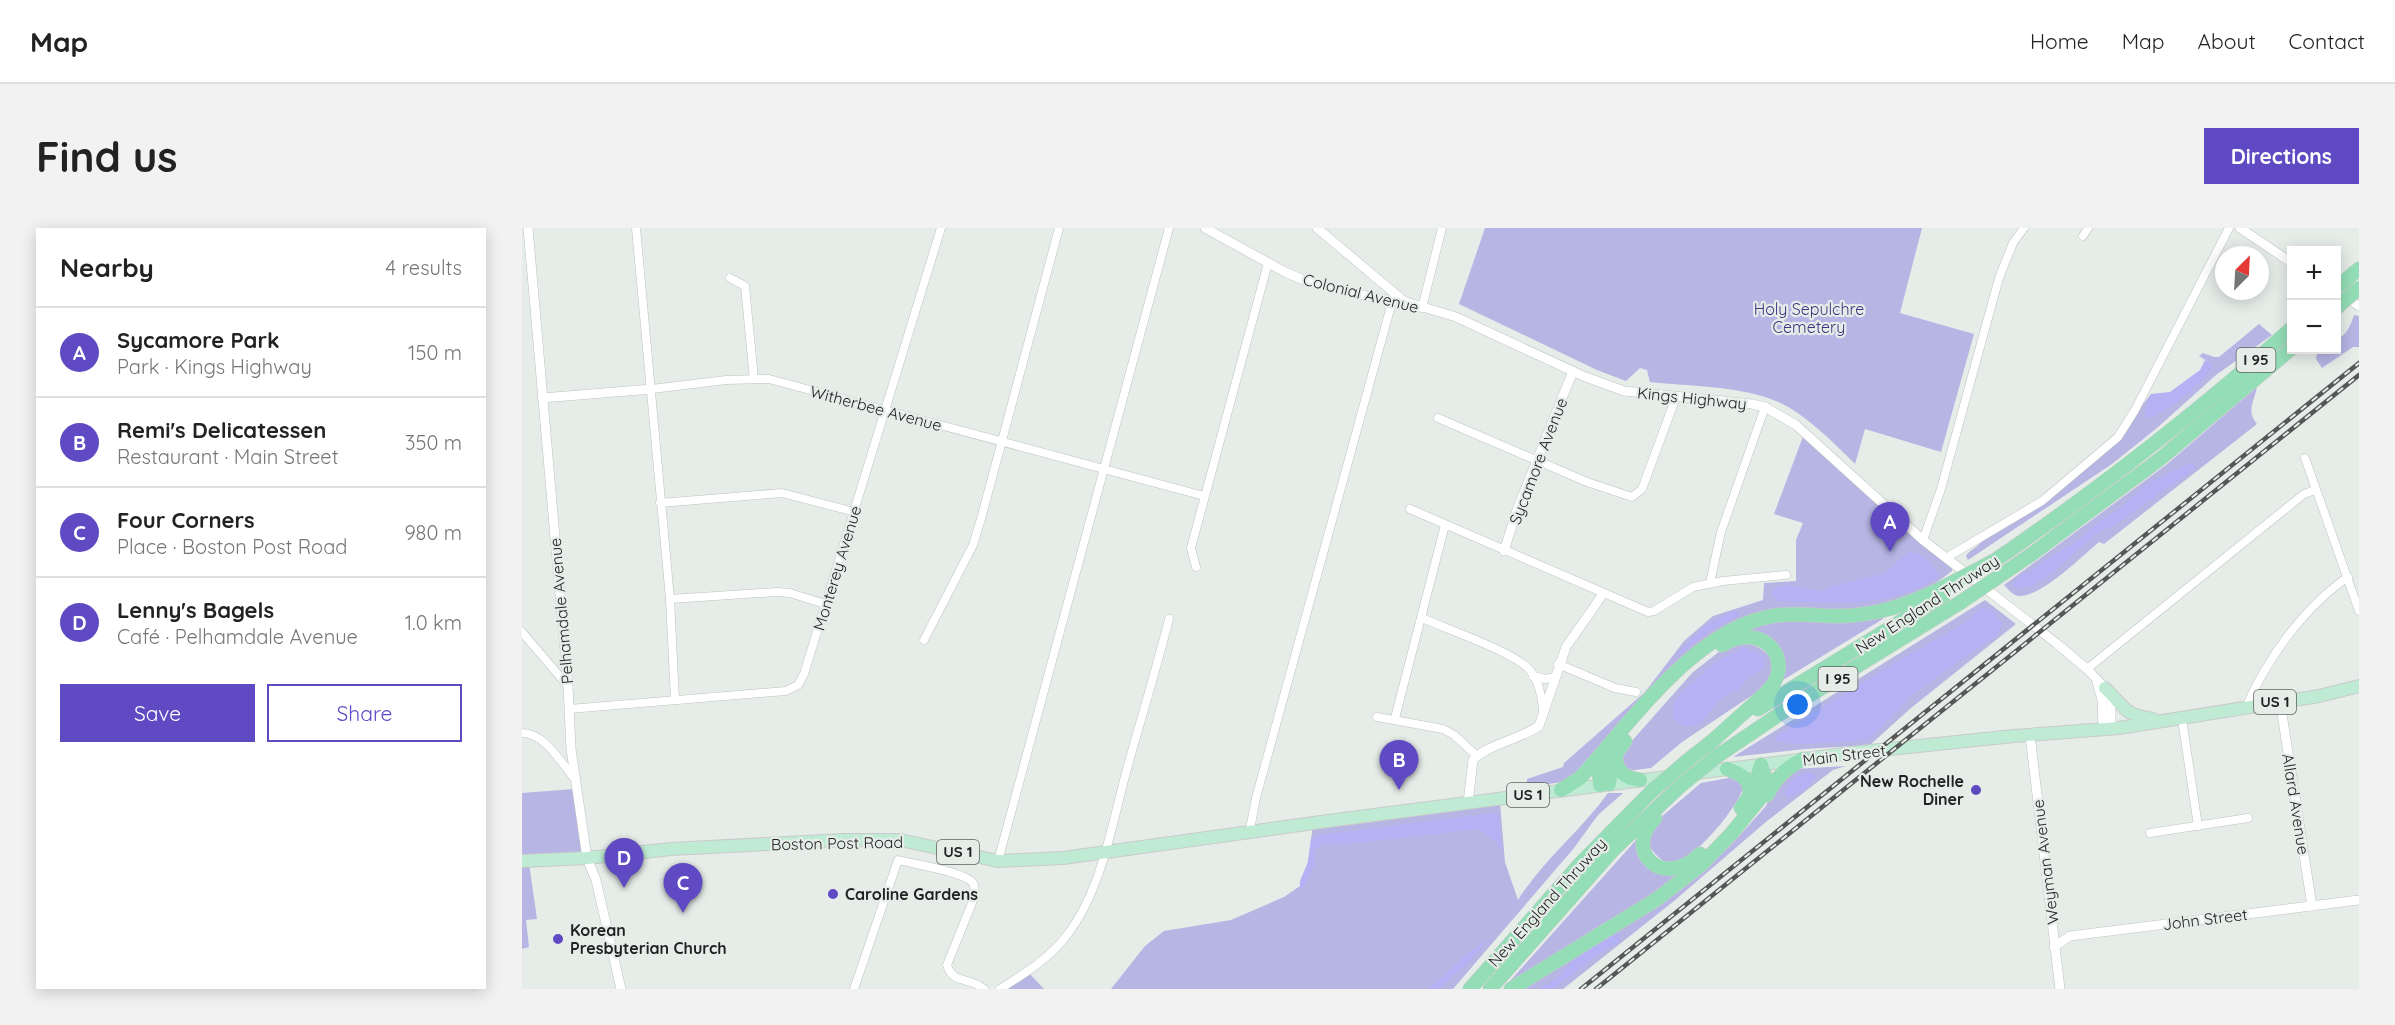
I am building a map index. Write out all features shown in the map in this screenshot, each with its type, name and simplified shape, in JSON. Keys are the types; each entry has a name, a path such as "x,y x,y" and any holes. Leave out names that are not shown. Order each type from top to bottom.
{"highway":[{"path":"2341,286 2359,268"},
{"path":"2341,304 2359,288"},
{"name":"New England Thruway","path":"1470,989 1579,865 1652,791 1708,744 1770,702 2020,544 2131,462 2287,332"},
{"name":"New England Thruway","path":"1490,989 1607,857 1676,790 1716,757 1784,711 1961,602 2032,554 2145,470 2287,352"},
{"path":"1605,785 1614,746 1684,664 1738,626 1761,618 1783,614 1838,616 1883,612 1945,590"},
{"path":"1561,790 1580,778 1708,655 1736,638 1746,636 1760,639 1770,646 1777,658 1779,672 1775,683 1708,744"},
{"path":"1614,746 1618,768 1628,777 1640,780"},
{"path":"1511,989 1678,884 1701,866 1762,803 1780,775 1789,766 1804,759"},
{"path":"1731,834 1758,801 1764,790 1766,775 1761,765"},
{"path":"1676,790 1664,809 1644,830 1642,840 1644,850 1651,861 1666,870 1679,869 1696,858 1747,801 1755,787 1761,765"},
{"path":"1727,769 1741,775 1748,782 1750,791 1747,801"}],"main road":[{"path":"2101,685 2134,716 2166,721"},
{"name":"Main Street","path":"1328,821 1804,759 2105,729 2182,719 2359,686"},
{"name":"Boston Post Road","path":"522,861 586,858 671,849 843,840 900,840 998,861 1063,858 1328,821"}],"street":[{"name":"Pelhamdale Avenue","path":"528,228 575,779 586,858 596,880 621,989"},
{"path":"636,228 670,599 675,700"},
{"name":"Monterey Avenue","path":"569,709 786,691 798,685 804,674 855,512 941,228"},
{"path":"924,639 973,544 1059,228"},
{"path":"998,861 1169,228"},
{"name":"Colonial Avenue","path":"1205,228 1315,284 1392,302 1406,302 1456,317"},
{"path":"1317,228 1406,302"},
{"path":"1422,308 1442,228"},
{"path":"1923,540 1941,489 1998,278 2013,243 2024,228"},
{"path":"2083,236 2088,228"},
{"path":"1946,558 2042,501 2118,437 2135,411 2229,228"},
{"path":"2240,228 2287,260"},
{"path":"1196,567 1191,548 1268,262"},
{"path":"730,278 746,286 754,379"},
{"path":"2341,293 2359,306"},
{"path":"1253,832 1250,829 1256,798 1392,302"},
{"name":"Kings Highway","path":"1456,317 1582,376 1624,392 1765,407 1796,425 1923,540 2087,669 2112,699 2111,723 2105,729"},
{"name":"Sycamore Avenue","path":"1504,551 1574,371"},
{"name":"Witherbee Avenue","path":"542,398 769,379 1204,496"},
{"path":"1438,418 1537,462 1596,486 1632,497 1642,489 1676,397"},
{"path":"1710,583 1720,532 1765,407"},
{"path":"2305,458 2359,611"},
{"path":"2087,669 2304,494 2315,490"},
{"path":"660,503 782,493 855,512"},
{"path":"1410,510 1638,609 1654,611 1693,587 1710,583 1786,575"},
{"path":"1395,718 1445,525"},
{"path":"2246,707 2256,686 2287,637 2337,584 2348,577"},
{"path":"670,599 777,592 790,593 825,604"},
{"path":"1468,803 1471,766 1477,756 1539,726 1544,716 1558,664 1570,640 1603,594"},
{"path":"1422,618 1506,655 1527,668 1542,696 1544,716"},
{"path":"1000,989 1033,968 1053,951 1068,935 1089,899 1106,852 1169,620"},
{"path":"522,632 568,686"},
{"path":"1558,664 1615,688 1636,692"},
{"path":"1533,676 1545,679 1555,677"},
{"name":"Allard Avenue","path":"2280,702 2312,906"},
{"path":"1377,717 1395,718 1443,729 1454,735 1477,756"},
{"path":"2182,719 2198,826"},
{"path":"522,733 531,733 539,737 575,779"},
{"name":"Weyman Avenue","path":"2030,735 2060,989"},
{"path":"2150,833 2248,819"},
{"path":"854,989 898,860 961,876 972,881 975,887 974,898 947,965 949,973 957,979 976,982 984,989"},
{"name":"John Street","path":"2054,947 2070,936 2359,900"}],"green space":[{"name":"Holy Sepulchre Cemetery","path":"1485,228 1922,228 1900,313 1974,334 1941,452 1865,429 1855,464 1810,422 1778,402 1743,391 1724,388 1650,382 1647,370 1640,368 1626,381 1597,370 1459,304"},
{"path":"2354,315 2359,316 2359,347 2353,347 2322,368 2316,359 2317,354 2341,354 2341,337 2350,326"},
{"path":"2259,324 2272,335 2216,375 2157,428 2112,464 1968,560 1966,556 1984,539 2059,489 2106,452 2151,394 2165,403 2200,375 2207,361 2199,356 2203,353 2219,357"},
{"path":"2257,387 2251,411 2257,424 2104,544 2099,542 2059,576 2035,592 2024,596 2015,595 2004,585 2166,465"},
{"path":"1804,434 1952,568 1952,571 1920,595 1879,609 1833,611 1785,608 1746,616 1713,634 1570,781 1527,787 1527,779 1563,767 1564,763 1645,692 1684,641 1713,616 1763,600 1764,583 1796,581 1796,540 1803,523 1774,514"},
{"path":"1985,600 2016,624 1911,708 1870,745 1733,757"},
{"path":"1788,616 1883,617 1883,619 1783,680 1785,663 1779,647 1740,631"},
{"path":"1738,641 1757,647 1770,656 1773,670 1763,688 1682,742 1651,768 1627,771 1621,767 1623,751 1692,673 1720,651"},
{"path":"1846,766 1833,770 1767,821 1674,901 1563,989 1521,989 1694,879 1732,844 1766,806 1776,786 1794,769"},
{"path":"1734,777 1743,787 1740,795 1714,832 1691,854 1681,860 1668,863 1652,850 1648,844 1651,830 1661,817 1701,783"},
{"path":"574,789 587,858 529,863 537,919 526,920 529,947 522,949 522,793"},
{"path":"1608,793 1623,793 1598,815 1574,848 1453,989 1111,989 1145,946 1164,931 1231,920 1284,897 1300,886 1308,862 1313,825 1500,803 1505,862 1518,900 1528,885"},
{"path":"1637,839 1638,850 1681,876 1512,982 1510,981"},
{"path":"1028,972 1044,989 1001,989"}],"shaded area":[{"path":"2205,360 2212,366 2192,390 2162,412 2145,419 2145,410 2151,394 2170,392 2200,370"},
{"path":"2188,464 2195,464 2196,468 2093,538 2049,576 2030,586 2021,588 2012,586 2024,573 2030,572 2054,554 2073,544 2148,483"},
{"path":"1908,552 1919,554 1927,559 1939,577 1919,588 1899,595 1860,602 1777,601 1772,595 1772,591 1784,585 1824,591 1833,586 1885,573"},
{"path":"1983,607 1992,610 2002,622 2000,632 1914,693 1871,737 1864,740 1791,744 1775,740 1776,736 1901,659 1962,625"},
{"path":"1736,611 1739,612 1738,616 1708,632 1677,655 1704,628"},
{"path":"1744,647 1764,656 1765,664 1761,670 1747,678 1741,688 1721,698 1700,724 1685,726 1673,719 1673,707 1679,695 1713,664"},
{"path":"1803,773 1813,773 1816,777 1803,790 1788,798 1785,795 1789,784"},
{"path":"1494,813 1498,815 1501,850 1496,842 1478,829 1348,844 1322,844 1315,850 1314,865 1304,887 1300,888 1300,881 1308,862 1311,839 1321,835"},
{"path":"1620,934 1619,942 1604,950 1553,989 1539,989 1559,977 1573,961 1598,941"},
{"path":"1491,937 1468,963 1438,989 1428,989 1472,950"}],"railway":[{"path":"1581,989 2359,363"},
{"path":"1596,989 2359,375"}],"place":[{"name":"Sycamore Park","path":"1890,552"},
{"name":"Remi's Delicatessen","path":"1399,790"},
{"name":"New Rochelle Diner","path":"1976,790"},
{"name":"Lenny's Bagels","path":"624,888"},
{"name":"Caroline Gardens","path":"833,894"},
{"name":"Four Corners","path":"683,913"},
{"name":"Korean Presbyterian Church","path":"558,939"}]}
